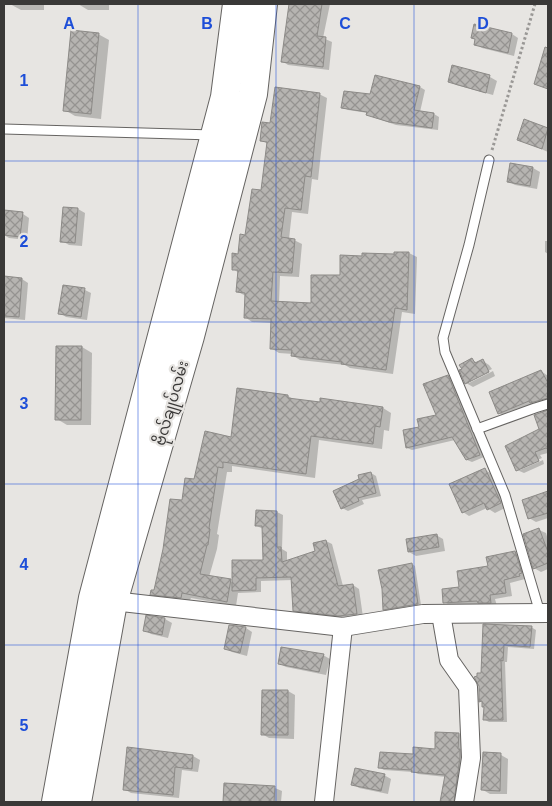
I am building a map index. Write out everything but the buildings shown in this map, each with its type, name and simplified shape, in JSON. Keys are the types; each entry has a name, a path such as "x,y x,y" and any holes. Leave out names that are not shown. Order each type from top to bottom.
{"main road":[{"name":"ဗိုလ်ချုပ်လမ်း","path":"56,802 225,97 237,4"},
{"name":"ဗိုလ်ချုပ်လမ်း","path":"77,802 103,600 190,336 253,94 263,4"}],"street":[{"path":"103,600 343,627 423,614 544,613"},
{"path":"441,614 448,660 468,687 471,758 464,802"},
{"path":"324,802 343,627"}],"lane":[{"path":"4,129 215,135"},
{"path":"489,160 469,245 443,338 445,352 505,495 544,613"},
{"path":"477,429 548,404"}],"path":[{"path":"489,160 534,4"}]}
